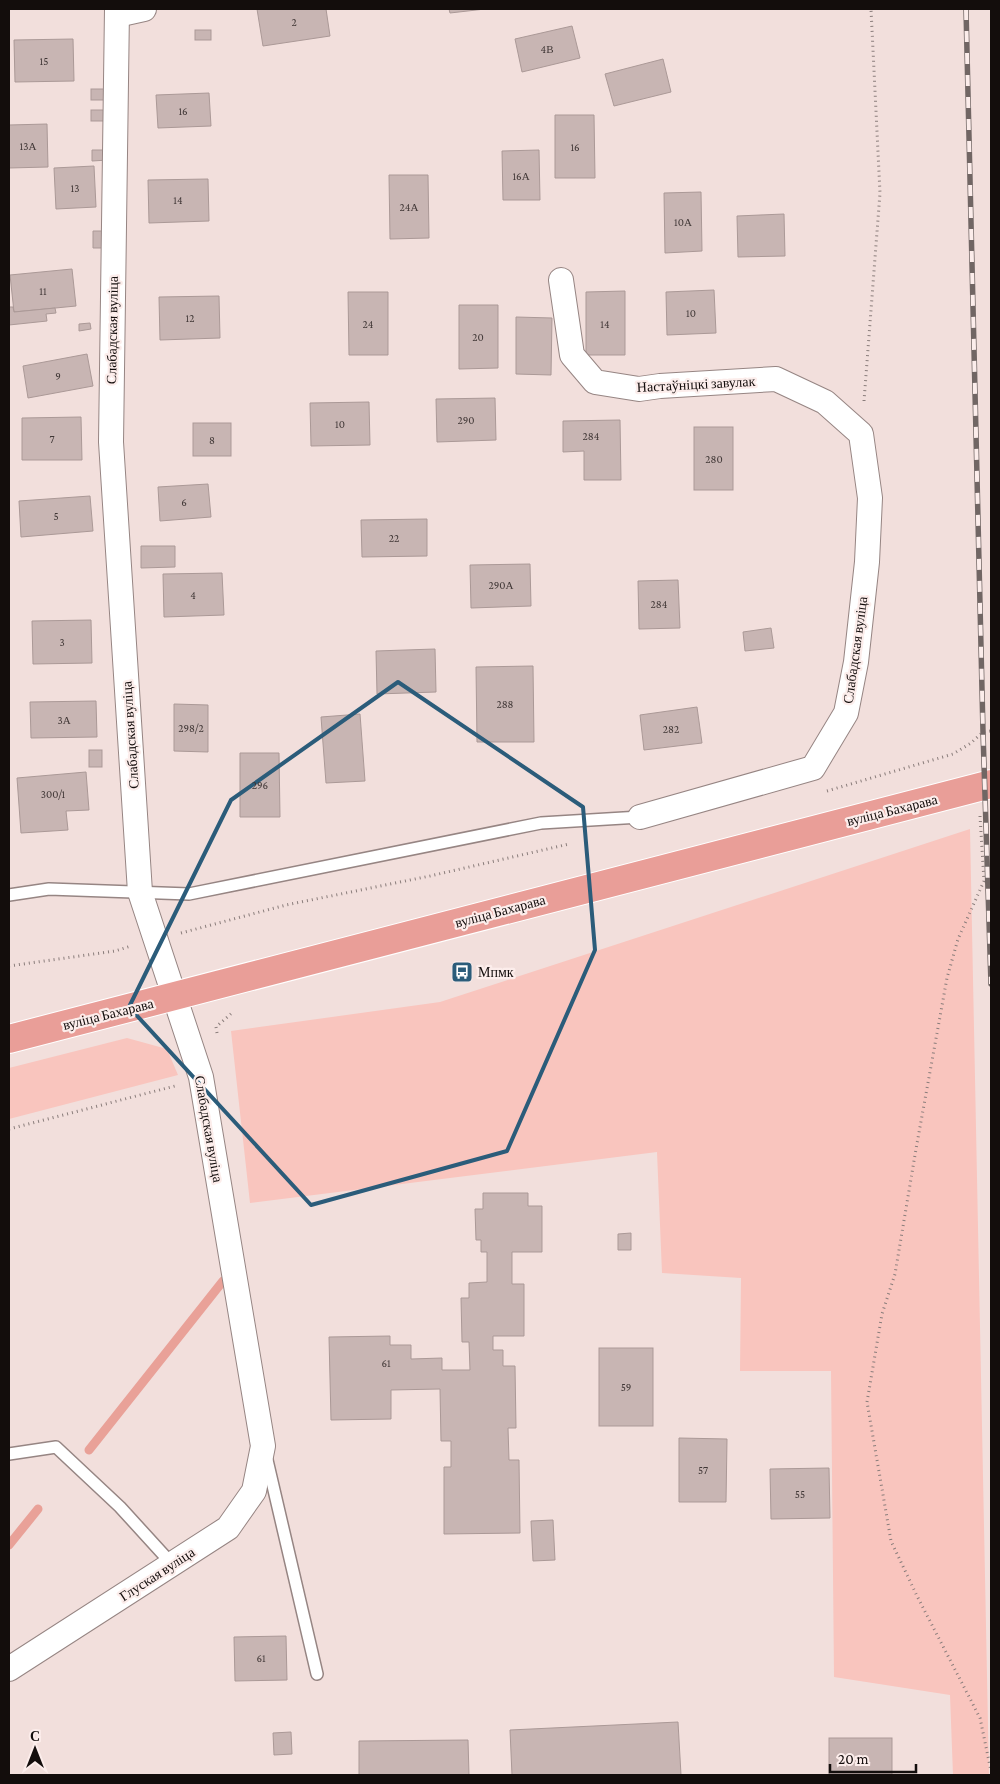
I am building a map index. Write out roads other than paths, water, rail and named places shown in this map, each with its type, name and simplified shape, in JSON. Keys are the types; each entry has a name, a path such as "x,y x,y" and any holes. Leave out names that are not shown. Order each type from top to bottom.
{"main road":[{"name":"вуліца Бахарава","path":"9,1039 991,784"}],"street":[{"path":"117,12 144,9"},
{"name":"Слабадская вуліца","path":"117,12 111,442 140,892 201,1077 264,1446"},
{"name":"Настаўніцкі завулак","path":"561,280 572,355 595,382 639,389 776,379 825,402 861,434"},
{"name":"Слабадская вуліца","path":"640,817 813,768 846,713 856,662 867,562 870,498 861,434"},
{"name":"Глуская вуліца","path":"9,1669 228,1528 254,1491 264,1446"}],"lane":[{"path":"9,895 49,889 189,894 541,823 640,817"},
{"path":"264,1446 317,1674"},
{"path":"9,1454 56,1447 120,1507 172,1564"}],"waterway":[{"path":"89,1450 223,1281"},
{"path":"9,1545 38,1509"}],"railway":[{"path":"966,9 983,732 991,984"}],"place":[{"name":"Мпмк","path":"462,972"}]}
